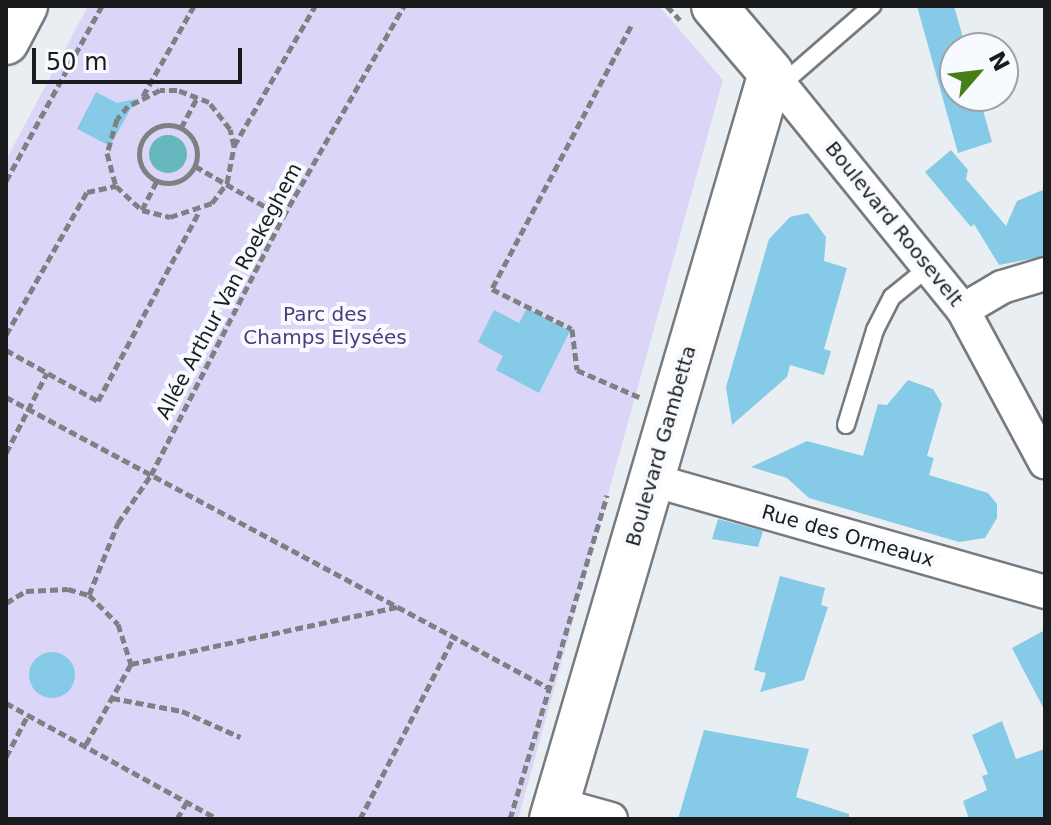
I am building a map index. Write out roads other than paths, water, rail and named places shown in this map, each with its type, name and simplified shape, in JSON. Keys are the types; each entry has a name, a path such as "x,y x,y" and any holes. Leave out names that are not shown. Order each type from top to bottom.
{"main road":[{"path":"6,42 25,6"},
{"name":"Boulevard Roosevelt","path":"701,17 776,79"},
{"name":"Boulevard Gambetta","path":"555,811 567,697 631,482 647,405 776,79"}],"street":[{"name":"Boulevard Roosevelt","path":"776,79 963,310 1045,462"},
{"path":"963,310 1002,287 1045,274"},
{"name":"Rue des Ormeaux","path":"631,482 1045,592"},
{"path":"555,811 611,819"}],"lane":[{"path":"776,79 872,6"},
{"path":"846,425 875,330 892,297 929,267"}],"water":[{"path":"168,135 181,141 187,154 181,167 168,173 155,167 149,154 155,141"}],"park label":[{"name":"Parc des Champs Elysées","path":"325,326"}]}
